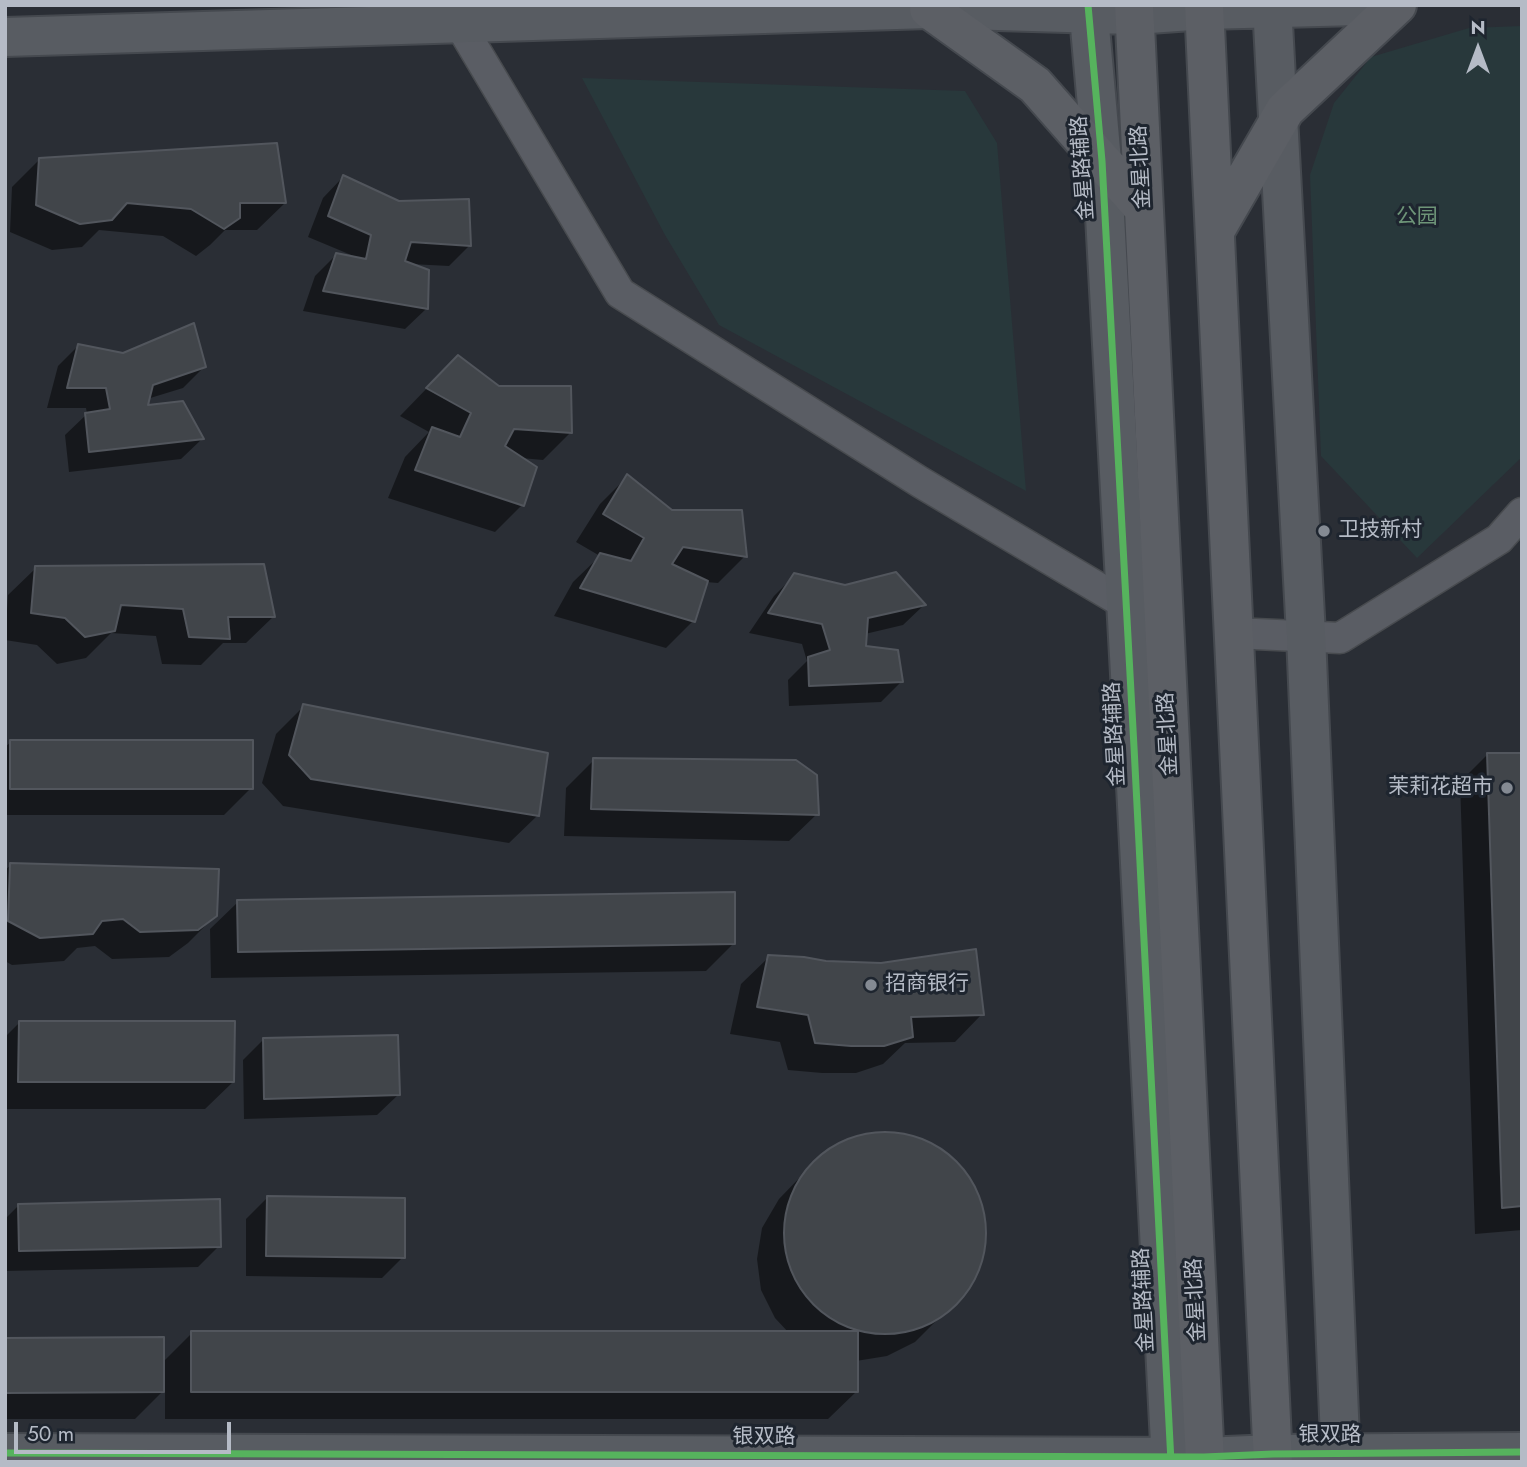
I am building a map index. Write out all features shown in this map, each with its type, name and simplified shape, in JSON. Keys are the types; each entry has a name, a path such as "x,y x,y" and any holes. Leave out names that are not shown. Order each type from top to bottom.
{"main road":[{"path":"1215,231 1285,110 1396,5"},
{"path":"1205,7 1273,1458"},
{"path":"929,9 1035,85 1144,209"},
{"name":"金星北路","path":"1135,10 1164,626 1188,1459"}],"street":[{"path":"5,37 929,9 1135,10 1396,5"},
{"path":"1272,7 1306,635 1341,1457"},
{"name":"金星路辅路","path":"1089,10 1102,161 1134,733 1188,1459"},
{"path":"459,23 620,293 920,482 1164,626"},
{"path":"1234,633 1340,638 1499,540 1522,513"},
{"name":"银双路","path":"5,1453 1188,1459 1522,1452"}],"green space":[{"name":"公园","path":"1522,26 1522,457 1417,558 1321,456 1310,175 1334,103 1371,57 1469,28"},
{"path":"582,78 965,91 997,143 1026,491 719,325 665,235"}],"building":[{"path":"277,143 286,203 240,203 240,218 224,229 191,209 127,203 112,220 80,224 36,205 39,158"},
{"path":"343,175 399,201 469,199 471,246 411,242 405,261 429,270 428,309 323,291 336,253 366,259 371,235 328,216"},
{"path":"194,323 206,367 153,385 148,405 183,401 204,439 89,452 85,413 110,409 106,388 67,388 78,344 123,353"},
{"path":"458,355 499,386 571,386 572,433 514,429 505,446 537,467 524,506 415,470 432,427 460,437 471,413 426,388"},
{"path":"627,474 672,510 742,510 747,557 683,547 672,564 708,581 695,622 580,588 600,553 631,561 644,538 603,514"},
{"path":"264,564 275,617 228,617 230,639 189,637 183,609 121,605 115,631 85,637 65,618 31,613 35,566"},
{"path":"896,572 926,605 868,618 866,646 898,650 903,682 809,686 808,657 830,650 822,624 768,613 794,573 845,585"},
{"path":"303,704 548,753 539,816 311,779 289,755"},
{"path":"10,740 253,740 253,789 10,789"},
{"path":"1487,753 1522,753 1522,1206 1502,1208"},
{"path":"593,758 796,760 817,775 819,815 591,809"},
{"path":"10,863 219,869 217,916 198,930 140,932 123,919 102,921 93,934 40,938 8,921"},
{"path":"735,892 735,944 238,952 237,900"},
{"name":"招商银行","path":"976,949 984,1015 911,1017 913,1037 884,1046 815,1043 808,1015 757,1007 768,955 881,963"},
{"path":"19,1021 235,1021 234,1082 18,1082"},
{"path":"398,1035 400,1095 264,1099 263,1038"},
{"path":"885,1132 924,1140 941,1149 956,1162 969,1177 978,1194 986,1233 978,1272 969,1289 956,1304 941,1317 924,1326 885,1334 846,1326 829,1317 814,1304 801,1289 792,1272 784,1233 792,1194 801,1177 814,1162 829,1149 846,1140"},
{"path":"267,1196 405,1198 405,1258 266,1256"},
{"path":"220,1199 221,1247 19,1251 18,1204"},
{"path":"191,1331 858,1331 858,1392 191,1392"},
{"path":"164,1337 164,1392 5,1393 5,1338"}],"cycle path":[{"path":"1088,5 1102,161 1171,1462"},
{"path":"5,1453 1204,1457 1522,1452"}],"place":[{"name":"卫技新村","path":"1324,531"},
{"name":"茉莉花超市","path":"1507,788"},
{"name":"招商银行","path":"871,985"}]}
